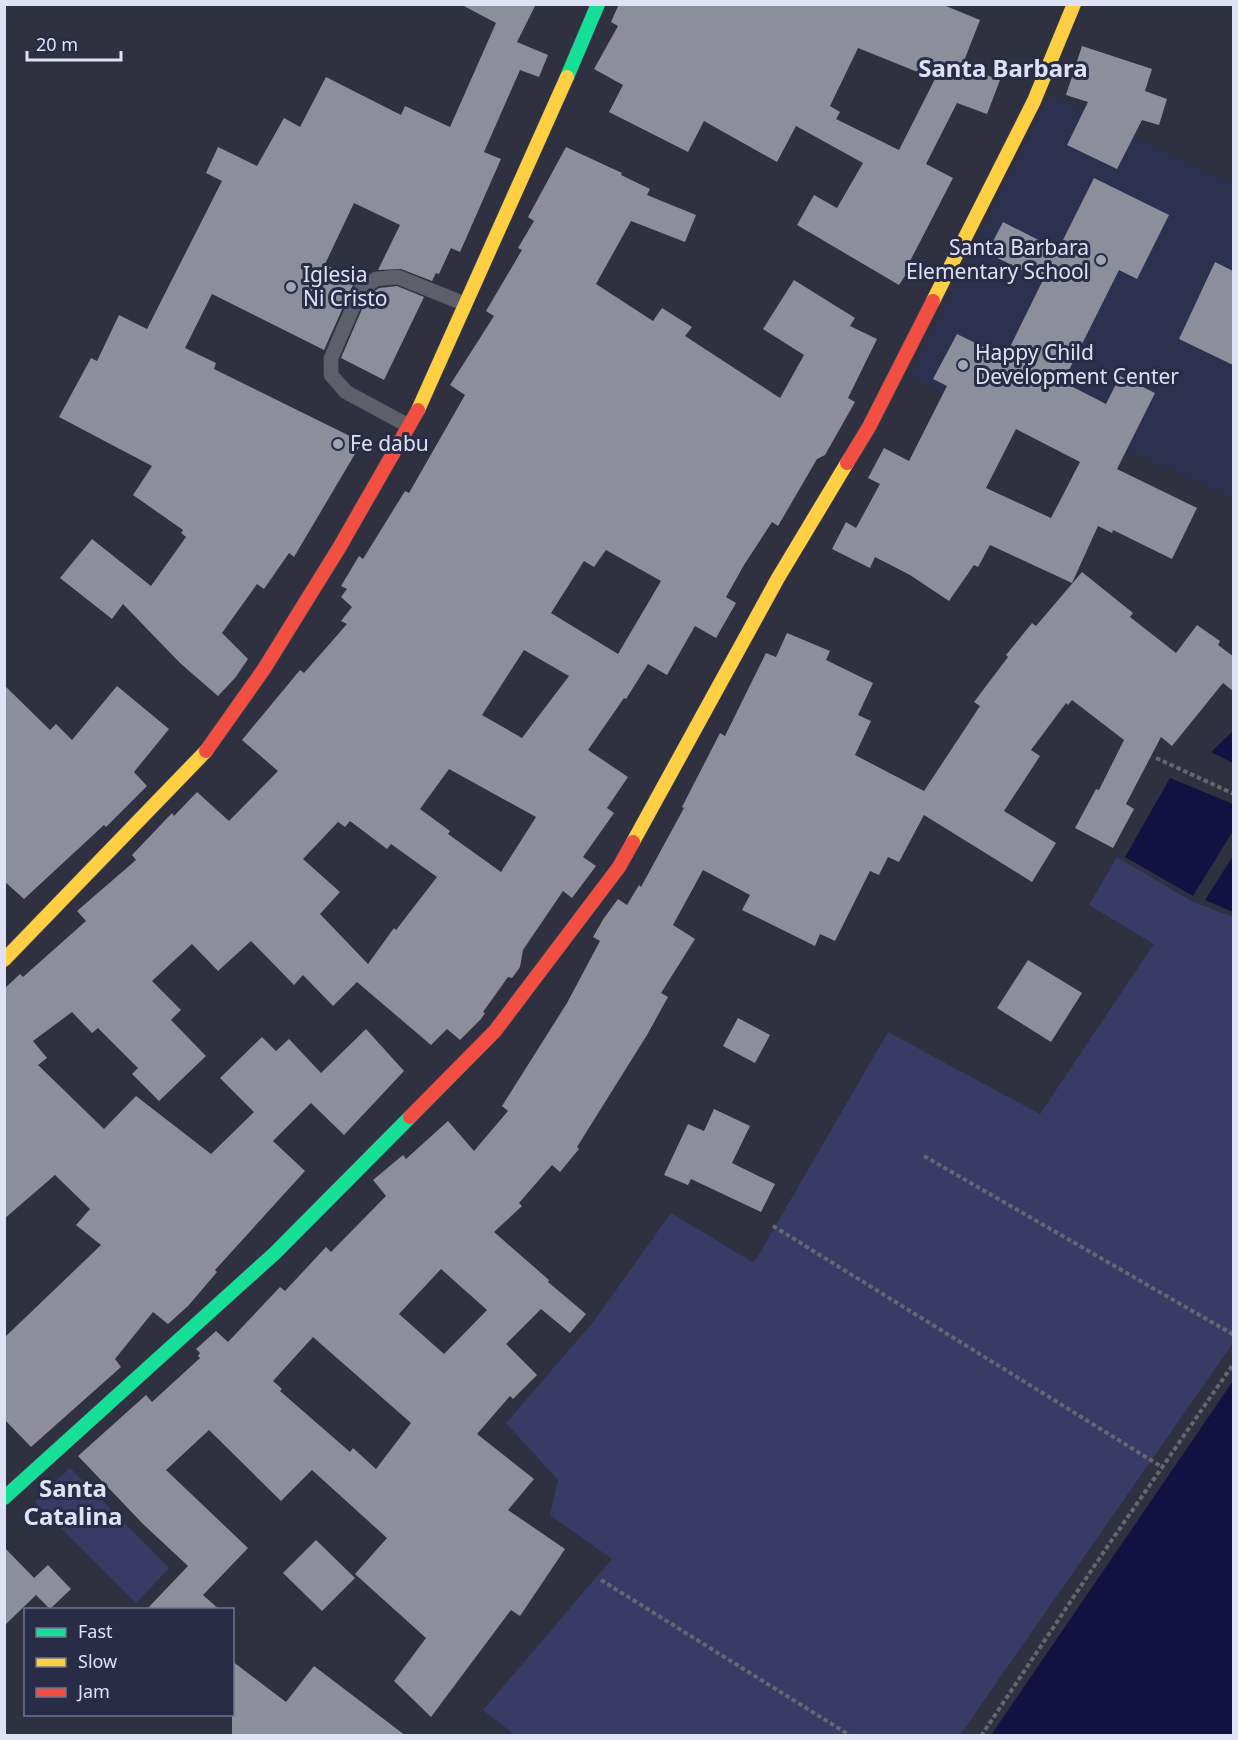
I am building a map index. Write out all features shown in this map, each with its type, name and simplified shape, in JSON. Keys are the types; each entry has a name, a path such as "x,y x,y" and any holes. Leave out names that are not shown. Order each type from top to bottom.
{"street":[{"path":"4,960 208,749 264,669 339,548 409,426 557,100 598,4"},
{"path":"4,1498 275,1253 495,1031 620,867 778,578 869,427 1034,101 1074,4"}],"lane":[{"path":"409,426 346,392 331,375 331,358 361,289 376,279 398,277 465,304"}],"path":[{"path":"1156,758 1233,794"},
{"path":"924,1156 1233,1335"},
{"path":"773,1226 1162,1467"},
{"path":"981,1736 1233,1363"},
{"path":"601,1580 851,1736"}],"shaded area":[{"name":"Santa Barbara Elementary School","path":"1050,95 1233,184 1233,499 1076,425 1061,453 910,377"},
{"path":"1233,731 1233,763 1211,752"},
{"path":"1170,778 1233,804 1233,831 1193,896 1125,857"},
{"path":"1233,856 1233,912 1205,900"},
{"path":"1117,857 1191,901 1233,917 1233,1343 960,1735 515,1735 483,1710 612,1559 550,1515 558,1480 506,1423 594,1321 671,1213 754,1263 888,1032 1040,1114 1154,944 1089,905"},
{"path":"1233,1381 1233,1735 991,1735"},
{"path":"70,1468 169,1568 136,1603 35,1502"}],"building":[{"path":"460,4 536,4 517,42 548,55 539,77 520,70 484,152 501,159 460,252 451,248 439,274 436,273 432,281 401,269 378,270 400,225 354,203 325,264 357,281 353,285 324,350 212,294 185,348 216,363 214,369 362,442 294,557 289,553 264,589 257,584 222,633 248,659 235,678 218,696 180,663 123,604 112,619 60,578 92,539 151,586 186,537 181,533 183,530 133,495 152,466 59,417 91,358 97,361 119,315 147,329 222,181 206,173 218,147 257,166 284,118 300,127 326,77 401,115 405,106 450,127 496,23"},
{"path":"619,4 941,4 980,20 962,66 1000,80 987,114 957,103 926,164 953,178 909,263 912,265 899,285 797,225 814,195 837,208 863,163 796,126 777,162 704,121 688,152 609,112 623,85 594,69 618,26 611,22","holes":["858,48 935,79 899,150 836,119 840,112 830,106"]},
{"path":"1082,46 1152,69 1145,91 1167,99 1159,125 1142,120 1117,169 1067,145 1088,102 1066,95"},
{"path":"566,147 622,173 621,175 650,189 647,195 696,215 685,242 631,221 596,284 653,321 662,308 692,327 685,336 780,398 804,355 763,329 794,280 855,318 850,326 877,339 848,398 855,402 825,455 817,459 778,526 772,522 744,565 726,597 736,603 716,638 695,626 667,675 648,664 626,699 624,698 588,750 628,777 607,808 614,813 583,857 596,866 572,898 563,891 523,950 520,967 512,978 508,977 483,1012 485,1013 481,1019 460,1040 447,1029 431,1045 357,982 333,1006 303,975 294,985 251,941 218,971 192,944 152,981 181,1010 171,1020 206,1056 159,1101 132,1074 138,1068 98,1028 92,1033 72,1012 33,1041 47,1058 38,1065 104,1129 136,1096 211,1154 254,1112 220,1078 262,1037 276,1051 289,1039 321,1073 366,1029 404,1071 344,1135 311,1103 273,1141 305,1171 215,1270 217,1272 188,1306 168,1324 153,1312 115,1359 121,1367 31,1447 4,1419 4,1338 101,1245 76,1225 90,1209 55,1175 4,1219 4,989 20,974 23,977 86,921 77,911 136,860 132,855 172,813 174,816 197,792 229,821 278,771 242,740 300,670 304,673 347,624 341,621 352,607 341,597 347,589 341,586 359,556 363,559 405,491 409,493 465,395 450,385 494,316 486,311 522,250 518,248 534,221 528,217","holes":["606,550 661,581 618,654 551,613 584,561 594,567","524,650 569,676 522,738 482,715","449,769 536,817 501,872 448,834 450,831 420,809","350,821 387,849 391,844 437,877 396,930 394,928 368,964 320,914 340,892 303,859 338,822 345,827"]},
{"path":"1094,178 1169,215 1137,279 1119,270 1063,382 1106,404 1120,376 1155,393 1117,469 1197,508 1172,559 1113,530 1112,533 1098,526 1072,583 990,545 978,567 974,565 949,601 910,575 875,557 870,568 832,549 846,522 856,528 880,484 868,478 884,448 909,461 947,386 933,379 957,334 994,352 997,348 1007,353 1043,280 987,253 1003,222 1058,250","holes":["1016,429 1080,462 1051,518 986,488"]},
{"path":"1215,262 1233,271 1233,365 1179,339"},
{"path":"397,286 424,297 384,380 341,358 368,295 379,288"},
{"path":"1082,572 1133,613 1130,617 1176,653 1197,625 1220,641 1218,645 1233,656 1233,691 1223,683 1172,746 1161,737 1126,804 1134,809 1113,848 1075,828 1096,789 1099,790 1124,740 1072,700 1068,705 1066,703 1031,750 1040,756 1004,811 1056,843 1032,882 924,815 899,862 888,857 879,875 870,871 835,941 820,934 815,946 742,910 750,895 703,870 673,925 695,939 661,993 668,997 647,1035 577,1147 579,1149 560,1172 552,1165 519,1203 522,1206 494,1232 586,1314 570,1333 541,1309 506,1344 537,1375 513,1399 510,1396 477,1434 534,1479 508,1510 565,1549 520,1616 511,1610 431,1717 394,1681 426,1638 355,1574 387,1538 312,1470 281,1501 209,1430 166,1470 248,1548 203,1595 218,1608 148,1608 188,1566 143,1524 78,1456 146,1395 152,1402 200,1358 198,1356 200,1353 196,1349 216,1331 228,1342 280,1287 285,1291 326,1247 331,1252 386,1196 373,1180 403,1155 406,1159 448,1121 474,1151 508,1111 502,1106 567,1003 600,941 593,937 604,918 618,899 627,905 639,885 641,887 684,808 682,807 720,733 725,736 766,653 776,657 787,633 830,651 826,660 873,683 858,715 871,721 855,755 924,791 980,706 974,702 1008,657 1006,655 1032,623 1036,626","holes":["441,1269 487,1310 444,1354 399,1314","313,1337 411,1423 376,1469 353,1448 350,1452 280,1391 282,1389 273,1381"]},
{"path":"4,685 50,730 56,724 72,740 117,686 169,729 134,772 147,786 106,827 104,825 24,899 4,881"},
{"path":"1028,960 1082,993 1051,1042 997,1008"},
{"path":"738,1018 770,1035 755,1063 723,1046"},
{"path":"714,1109 750,1126 732,1163 775,1184 761,1212 691,1179 688,1185 664,1175 688,1124 704,1131"},
{"path":"316,1540 355,1578 322,1611 283,1573"},
{"path":"4,1547 34,1578 48,1565 71,1589 51,1608 36,1595 4,1626"},
{"path":"234,1663 286,1702 314,1666 406,1736 232,1736"}],"traffic: fast":[{"path":"567,77 598,4"},
{"path":"4,1498 275,1253 410,1117"}],"traffic: slow":[{"path":"933,301 1034,101 1074,4"},
{"path":"418,410 567,77"},
{"path":"633,842 778,578 847,463"},
{"path":"4,960 206,751"}],"traffic: jam":[{"path":"847,463 869,427 933,301"},
{"path":"206,751 264,669 339,548 418,410"},
{"path":"410,1117 495,1031 619,867 633,842"}],"place":[{"name":"Santa Barbara Elementary School","path":"1101,260"},
{"name":"Iglesia Ni Cristo","path":"291,287"},
{"name":"Happy Child Development Center","path":"963,365"},
{"name":"Fe dabu","path":"338,444"}],"district":[{"name":"Santa Barbara","path":"1003,69"},
{"name":"Santa Catalina","path":"73,1503"}]}
